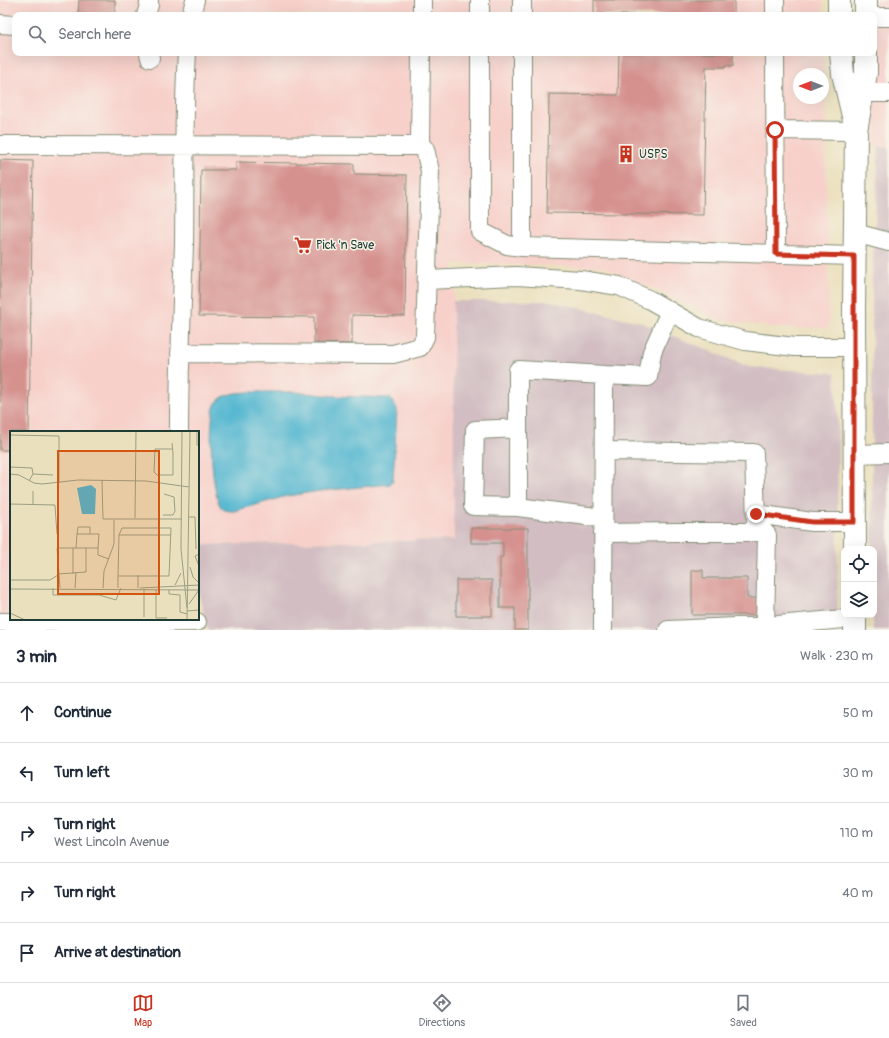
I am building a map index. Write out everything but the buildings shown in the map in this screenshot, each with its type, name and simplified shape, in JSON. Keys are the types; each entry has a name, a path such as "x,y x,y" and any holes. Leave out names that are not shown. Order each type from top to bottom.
{"main road":[{"path":"839,0 840,12"},
{"path":"866,0 866,12"},
{"path":"841,56 842,74 855,93"},
{"path":"855,546 855,93 866,73 866,56"}],"lane":[{"path":"147,12 149,0"},
{"path":"192,12 195,0"},
{"path":"422,0 422,12"},
{"path":"480,0 480,12"},
{"path":"522,0 522,12"},
{"path":"775,0 775,12"},
{"path":"877,17 889,17"},
{"path":"0,24 12,25"},
{"path":"179,431 187,56"},
{"path":"420,146 421,56"},
{"path":"480,56 480,231 507,245 522,247 854,256"},
{"path":"522,56 522,247"},
{"path":"775,56 776,254"},
{"path":"855,93 889,93"},
{"path":"775,130 856,129"},
{"path":"0,145 420,146 425,149 430,171 425,337 420,347 394,354 180,353"},
{"path":"854,233 889,242"},
{"path":"427,280 516,276 581,280 619,286 650,300 699,328 745,341 795,347 854,347"},
{"path":"518,507 518,370 648,377 652,352 670,312"},
{"path":"603,630 604,375"},
{"path":"518,428 475,430 473,506 518,507 603,526 677,532 764,532"},
{"path":"604,450 754,453 756,523 767,535 768,627"},
{"path":"854,454 889,453"},
{"path":"756,514 812,522 854,522"},
{"path":"668,630 768,627 855,621"},
{"path":"0,622 198,624"}],"shaded area":[{"path":"0,0 823,0 823,12 12,12 12,56 824,56 824,68 793,68 793,104 825,104 829,328 776,328 719,320 604,267 454,263 454,540 199,545 199,431 10,431 10,620 0,630"},
{"path":"866,0 889,0 889,146 856,147 873,56 877,56 877,12 872,12"},
{"path":"879,146 889,147 889,630 873,630 873,618 877,618 877,546 872,546 872,283"},
{"path":"453,301 549,301 640,322 749,367 835,373 838,420 837,630 208,630 199,594 199,545 454,540"}],"water":[{"path":"248,392 295,392 334,396 390,398 397,409 393,480 390,484 287,496 234,511 224,509 221,507 218,500 213,473 211,440 213,413 215,405 221,398 230,394"}],"place":[{"name":"USPS","path":"626,154"},
{"name":"Pick 'n Save","path":"303,245"}],"route":[{"path":"756,514 812,522 854,522 854,256 776,254 775,130"}]}
